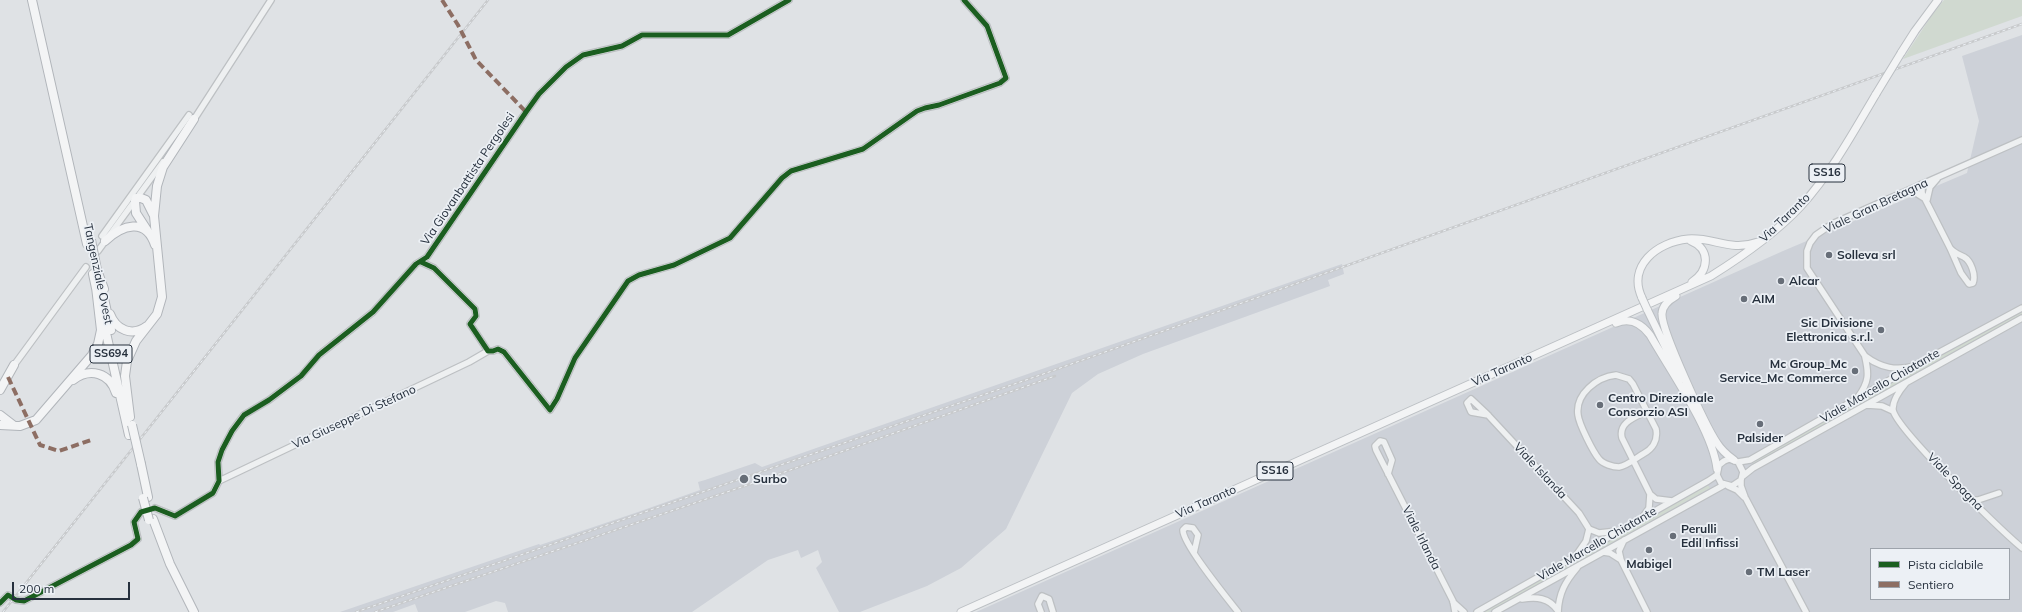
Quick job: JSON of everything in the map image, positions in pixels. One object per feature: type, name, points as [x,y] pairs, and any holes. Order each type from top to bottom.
[{"type":"highway","name":"Tangenziale Ovest","points":[[32,0],[130,417],[130,430]]},
{"type":"highway","name":"Tangenziale Ovest","points":[[37,0],[55,93]]},
{"type":"highway","points":[[130,417],[125,376],[127,361],[136,341],[154,320],[159,310],[162,297],[154,216],[155,196],[160,174],[192,117]]},
{"type":"highway","points":[[154,216],[146,200],[141,198],[136,199],[136,213],[153,238],[158,255]]},
{"type":"highway","points":[[104,238],[119,229],[130,226],[142,228],[150,234]]},
{"type":"highway","name":"Tangenziale Ovest","points":[[95,272],[96,288],[151,520],[164,564],[188,612]]},
{"type":"highway","points":[[95,272],[101,277],[110,315],[118,326],[129,331],[135,331],[145,328],[154,320]]},
{"type":"highway","points":[[1,419],[15,426],[27,424],[36,420],[92,355],[98,344],[101,330],[96,288]]},
{"type":"highway","points":[[0,390],[14,365]]},
{"type":"highway","points":[[68,384],[81,374],[94,372],[107,378],[115,388],[130,430]]},
{"type":"highway","name":"Tangenziale Ovest","points":[[151,520],[170,564],[194,612]]},
{"type":"main road","name":"Via Taranto","points":[[961,612],[1589,332],[1711,276],[1737,260],[1763,240],[1801,206],[1820,182],[1915,31],[1938,0]]},
{"type":"main road","points":[[1717,472],[1712,445],[1692,400],[1642,298],[1637,283],[1638,274],[1645,259],[1658,250],[1687,239],[1744,247],[1763,240]]},
{"type":"main road","points":[[1679,291],[1698,278],[1704,270],[1706,261],[1703,251],[1697,243],[1687,239]]},
{"type":"main road","points":[[1696,409],[1664,329],[1662,314],[1664,306],[1672,298],[1701,284],[1711,276]]},
{"type":"main road","points":[[1589,332],[1600,330],[1621,321],[1636,323],[1644,327],[1724,454],[1736,461]]},
{"type":"street","points":[[104,238],[136,199],[271,0]]},
{"type":"street","name":"Via Giovanbattista Pergolesi","points":[[219,481],[219,457],[232,431],[244,415],[269,400],[301,376],[319,355],[373,312],[416,264],[427,257],[539,94],[575,59],[592,52],[622,46],[642,35],[728,35],[789,0]]},
{"type":"street","points":[[421,262],[434,268],[475,309],[476,316],[470,324],[488,351],[498,349],[504,352],[550,410],[557,399],[574,358],[621,289],[633,277],[674,265],[730,238],[782,178],[791,171],[863,149],[917,111],[939,106],[1000,83],[1006,78],[987,26],[964,0]]},
{"type":"street","points":[[98,251],[104,238],[192,117]]},
{"type":"street","name":"Viale Gran Bretagna","points":[[1857,400],[1868,379],[1869,372],[1865,356],[1807,268],[1807,250],[1810,243],[1823,230],[2022,140]]},
{"type":"street","points":[[1927,200],[1930,188],[1939,177]]},
{"type":"street","points":[[1922,184],[1922,193],[1927,200],[1950,248],[1966,281],[1969,284],[1973,283],[1975,274],[1967,260],[1957,255],[1950,248]]},
{"type":"street","points":[[1906,192],[1916,193],[1927,200]]},
{"type":"street","points":[[0,385],[86,267]]},
{"type":"street","name":"Viale Marcello Chiatante","points":[[1478,612],[1675,500],[1717,472],[1724,461],[1750,460],[1765,450],[1857,400],[1914,366],[2022,308]]},
{"type":"street","name":"Viale Marcello Chiatante","points":[[1495,612],[1625,539],[1726,485],[1737,484],[1753,468],[2022,318]]},
{"type":"street","name":"Via Giuseppe Di Stefano","points":[[219,481],[470,362],[488,351]]},
{"type":"street","name":"Viale Gran Bretagna","points":[[1865,356],[1879,365],[1894,369],[1914,366]]},
{"type":"street","points":[[1616,375],[1629,379],[1647,411],[1656,429],[1657,436],[1650,450],[1618,467],[1609,465],[1599,460],[1580,421],[1578,410],[1579,404],[1588,388],[1601,379],[1616,375]]},
{"type":"street","points":[[1863,406],[1872,404],[1894,411],[1893,406],[1896,398],[1901,389],[1911,379]]},
{"type":"street","points":[[1639,520],[1649,508],[1650,494],[1621,436],[1621,430],[1626,422],[1647,411]]},
{"type":"street","name":"Viale Spagna","points":[[1894,411],[1912,438],[1972,500],[2022,548]]},
{"type":"street","name":"Viale Islanda","points":[[1488,415],[1579,513],[1589,529]]},
{"type":"street","name":"Viale Irlanda","points":[[1388,474],[1392,460],[1384,442],[1380,441],[1375,446],[1376,450],[1388,474],[1453,601],[1455,612]]},
{"type":"street","points":[[1736,461],[1743,468],[1741,486],[1745,498],[1806,612]]},
{"type":"street","points":[[1717,472],[1719,480],[1737,490],[1745,498]]},
{"type":"street","points":[[155,508],[171,515],[180,515],[213,494],[219,481]]},
{"type":"street","points":[[1972,500],[1978,500],[1999,493]]},
{"type":"street","points":[[1650,494],[1661,501],[1675,500]]},
{"type":"street","points":[[0,603],[8,595],[20,602],[24,601],[131,545],[138,539],[134,522],[141,512]]},
{"type":"street","points":[[1576,556],[1586,541],[1589,529],[1604,533],[1621,530]]},
{"type":"street","points":[[1625,539],[1619,551],[1621,560],[1647,612]]},
{"type":"street","points":[[1602,552],[1610,553],[1621,560]]},
{"type":"street","points":[[1194,553],[1238,612]]},
{"type":"street","points":[[1558,612],[1559,598],[1564,585],[1582,564]]},
{"type":"street","points":[[1041,612],[1038,604],[1042,596],[1049,599],[1053,612]]},
{"type":"street","points":[[1517,600],[1535,597],[1543,598],[1554,605],[1558,612]]},
{"type":"street","name":"Viale Irlanda","points":[[1453,601],[1464,612]]},
{"type":"shaded area","points":[[1944,0],[2022,0],[2022,16],[1903,59],[1932,15]]},
{"type":"shaded area","points":[[2022,35],[2022,612],[976,612],[1783,251],[1967,173],[1979,121],[1962,56]]},
{"type":"shaded area","points":[[1342,264],[1344,274],[1328,280],[1330,286],[1143,354],[1098,374],[1072,393],[1006,529],[961,568],[927,586],[860,612],[839,612],[816,568],[822,562],[818,550],[801,558],[798,550],[768,560],[692,612],[508,612],[505,603],[496,601],[465,612],[418,612],[415,604],[393,612],[340,612],[700,490],[698,482],[755,463],[762,467]]},
{"type":"shaded area","points":[[2022,311],[2022,314],[1753,464],[1752,462],[1763,454]]},
{"type":"shaded area","points":[[1708,485],[1710,488],[1488,612],[1482,612]]},
{"type":"railway","points":[[3,612],[488,0]]},
{"type":"railway","points":[[356,612],[1049,372],[2022,24]]},
{"type":"railway","points":[[375,612],[762,480],[1055,376]]},
{"type":"marked path","points":[[442,0],[458,25],[476,60],[526,112]]},
{"type":"marked path","points":[[8,377],[40,445],[59,451],[91,440]]},
{"type":"cycle path","points":[[0,603],[8,595],[16,600],[24,601],[131,545],[138,539],[134,522],[141,512],[155,508],[175,516],[213,493],[219,481],[218,462],[222,450],[232,431],[244,415],[269,400],[301,376],[319,355],[373,312],[416,264],[427,257],[539,94],[566,67],[583,55],[622,46],[642,35],[728,35],[789,0]]},
{"type":"cycle path","points":[[421,262],[434,268],[475,309],[476,316],[470,324],[488,351],[498,349],[504,352],[550,410],[557,399],[575,358],[628,281],[639,275],[674,265],[730,238],[782,178],[791,171],[863,149],[917,111],[939,105],[1000,83],[1006,78],[987,26],[964,0]]},
{"type":"place","name":"Solleva srl","points":[[1829,255]]},
{"type":"place","name":"Alcar","points":[[1781,281]]},
{"type":"place","name":"AIM","points":[[1744,299]]},
{"type":"place","name":"Sic Divisione Elettronica s.r.l.","points":[[1881,330]]},
{"type":"place","name":"Mc Group_Mc Service_Mc Commerce","points":[[1855,371]]},
{"type":"place","name":"Centro Direzionale Consorzio ASI","points":[[1600,405]]},
{"type":"place","name":"Palsider","points":[[1760,424]]},
{"type":"place","name":"Surbo","points":[[744,479]]},
{"type":"place","name":"Perulli Edil Infissi","points":[[1673,536]]},
{"type":"place","name":"Mabigel","points":[[1649,550]]},
{"type":"place","name":"TM Laser","points":[[1749,572]]}]
